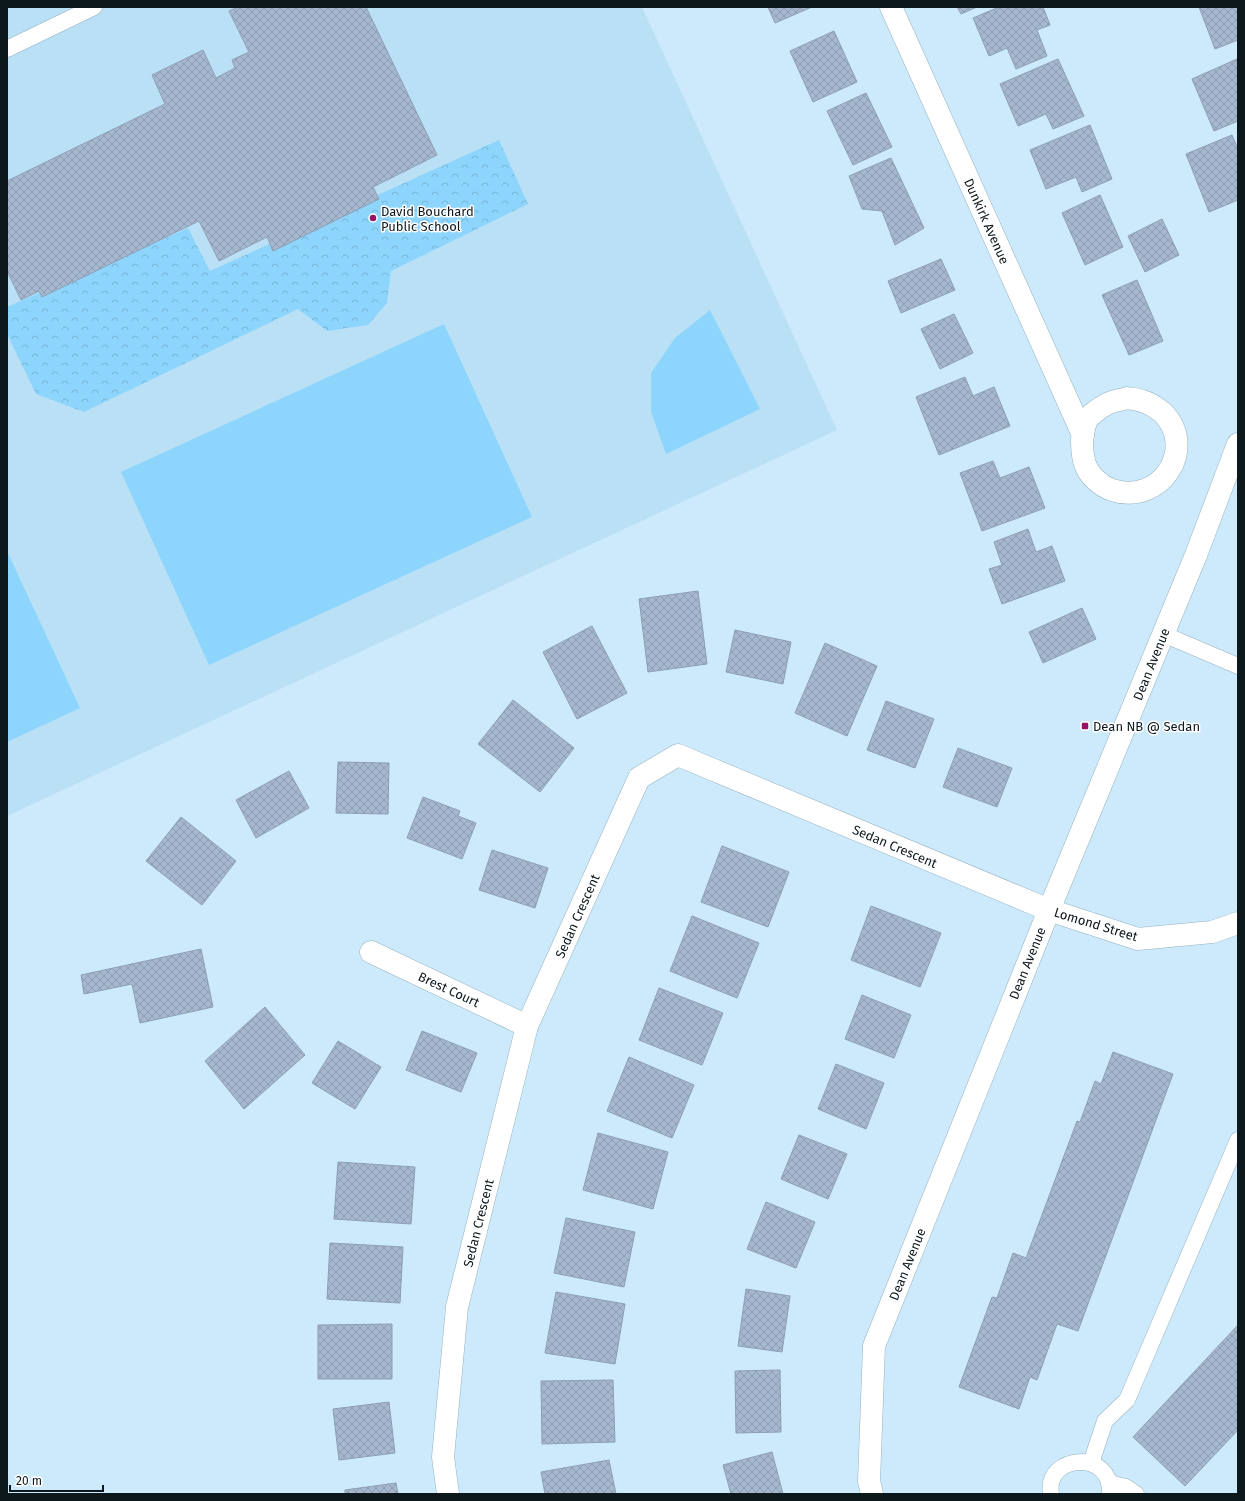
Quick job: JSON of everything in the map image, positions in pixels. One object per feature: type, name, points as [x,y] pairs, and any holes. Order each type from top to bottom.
[{"type":"street","name":"Dunkirk Avenue","points":[[891,7],[1083,435],[1082,450],[1085,465],[1094,478],[1106,488],[1120,493],[1136,493],[1151,488],[1164,479],[1172,465],[1176,450],[1175,434],[1168,419],[1157,408],[1143,401],[1127,398],[1111,402],[1086,420],[1083,435]]},
{"type":"street","name":"Dean Avenue","points":[[872,1494],[869,1482],[874,1346],[1049,910],[1196,555],[1238,444]]},
{"type":"street","name":"Sedan Crescent","points":[[448,1494],[443,1457],[457,1307],[527,1026],[638,778],[678,755],[1049,910]]},
{"type":"street","name":"Lomond Street","points":[[1049,910],[1138,939],[1212,932],[1238,923]]},
{"type":"street","name":"Brest Court","points":[[371,952],[527,1026]]},
{"type":"lane","points":[[7,49],[94,7]]},
{"type":"lane","points":[[1163,634],[1238,666]]},
{"type":"lane","points":[[1091,1463],[1105,1421],[1127,1400],[1238,1140]]},
{"type":"lane","points":[[1051,1494],[1052,1480],[1057,1472],[1072,1462],[1082,1461],[1091,1463],[1099,1468],[1105,1475],[1109,1489],[1126,1487],[1136,1494]]},
{"type":"shaded area","name":"David Bouchard Public School","points":[[7,7],[642,7],[837,430],[7,816]]},
{"type":"green space","points":[[499,140],[528,204],[391,271],[387,303],[368,325],[327,331],[298,309],[84,412],[36,394],[7,334],[7,307],[188,228],[210,271]]},
{"type":"green space","points":[[710,310],[760,409],[666,454],[651,412],[651,373],[675,338]]},
{"type":"green space","points":[[444,324],[532,517],[209,665],[121,472]]},
{"type":"green space","points":[[7,551],[80,708],[7,742]]},
{"type":"building","points":[[238,7],[366,7],[437,155],[373,187],[379,199],[273,251],[267,237],[219,261],[199,221],[42,297],[39,291],[21,300],[7,271],[7,181],[165,104],[152,75],[203,50],[216,78],[235,68],[232,60],[249,52],[229,11]]},
{"type":"building","points":[[768,7],[812,7],[775,23]]},
{"type":"building","points":[[957,7],[977,7],[961,14]]},
{"type":"building","points":[[999,7],[1043,7],[1050,25],[1037,30],[1047,56],[1016,69],[1007,48],[989,56],[973,18]]},
{"type":"building","points":[[1199,7],[1238,7],[1238,40],[1215,49]]},
{"type":"building","points":[[834,31],[857,82],[813,102],[790,51]]},
{"type":"building","points":[[1058,59],[1084,116],[1053,129],[1046,114],[1018,126],[1000,84]]},
{"type":"building","points":[[1237,59],[1238,121],[1214,131],[1192,79]]},
{"type":"building","points":[[866,93],[892,147],[853,165],[827,111]]},
{"type":"building","points":[[1090,125],[1112,179],[1082,192],[1076,177],[1046,189],[1030,150]]},
{"type":"building","points":[[1232,135],[1238,149],[1238,200],[1209,212],[1186,154]]},
{"type":"building","points":[[891,158],[924,228],[895,245],[882,211],[862,209],[849,176]]},
{"type":"building","points":[[1100,195],[1123,247],[1085,265],[1062,213]]},
{"type":"building","points":[[1162,219],[1179,255],[1145,272],[1128,236]]},
{"type":"building","points":[[941,259],[955,290],[901,313],[888,281]]},
{"type":"building","points":[[1137,280],[1163,341],[1129,355],[1102,295]]},
{"type":"building","points":[[954,314],[973,353],[940,369],[921,329]]},
{"type":"building","points":[[965,377],[973,396],[994,387],[1010,426],[939,455],[916,397]]},
{"type":"building","points":[[993,461],[1000,478],[1029,467],[1045,508],[982,531],[960,473]]},
{"type":"building","points":[[1028,529],[1036,552],[1052,546],[1065,581],[1002,604],[989,569],[1002,565],[994,542]]},
{"type":"building","points":[[698,591],[707,664],[648,672],[639,599]]},
{"type":"building","points":[[1082,608],[1096,639],[1043,663],[1029,632]]},
{"type":"building","points":[[592,626],[627,693],[577,719],[543,652]]},
{"type":"building","points":[[735,630],[791,642],[783,684],[726,672]]},
{"type":"building","points":[[825,643],[877,666],[847,736],[795,713]]},
{"type":"building","points":[[513,700],[574,748],[540,792],[478,744]]},
{"type":"building","points":[[886,701],[934,719],[915,768],[867,750]]},
{"type":"building","points":[[958,748],[1012,768],[997,807],[943,787]]},
{"type":"building","points":[[338,762],[389,763],[388,814],[336,813]]},
{"type":"building","points":[[289,771],[309,808],[256,838],[236,800]]},
{"type":"building","points":[[423,797],[460,811],[458,816],[476,823],[462,859],[407,838]]},
{"type":"building","points":[[181,817],[236,861],[202,905],[146,861]]},
{"type":"building","points":[[722,846],[789,872],[768,927],[701,902]]},
{"type":"building","points":[[492,850],[548,868],[535,908],[479,890]]},
{"type":"building","points":[[871,906],[941,933],[920,987],[851,960]]},
{"type":"building","points":[[692,916],[759,943],[737,998],[670,971]]},
{"type":"building","points":[[201,949],[213,1007],[140,1023],[132,984],[84,994],[81,975]]},
{"type":"building","points":[[659,988],[723,1013],[702,1065],[639,1040]]},
{"type":"building","points":[[862,995],[911,1015],[894,1058],[845,1039]]},
{"type":"building","points":[[265,1007],[305,1055],[244,1109],[205,1061]]},
{"type":"building","points":[[422,1031],[477,1053],[461,1092],[406,1070]]},
{"type":"building","points":[[338,1041],[381,1067],[355,1109],[312,1083]]},
{"type":"building","points":[[1113,1052],[1173,1074],[1078,1331],[1057,1324],[1037,1380],[1030,1377],[1019,1409],[959,1387],[992,1297],[997,1298],[1013,1253],[1026,1258],[1077,1121],[1080,1122],[1095,1081],[1101,1084]]},
{"type":"building","points":[[629,1057],[694,1085],[672,1138],[607,1111]]},
{"type":"building","points":[[836,1064],[884,1083],[866,1129],[818,1109]]},
{"type":"building","points":[[598,1133],[668,1152],[653,1209],[583,1190]]},
{"type":"building","points":[[799,1135],[847,1154],[828,1199],[781,1179]]},
{"type":"building","points":[[338,1162],[415,1167],[411,1224],[334,1219]]},
{"type":"building","points":[[766,1202],[815,1222],[796,1268],[747,1249]]},
{"type":"building","points":[[566,1218],[635,1232],[624,1287],[554,1273]]},
{"type":"building","points":[[330,1243],[403,1247],[400,1303],[327,1299]]},
{"type":"building","points":[[746,1289],[790,1296],[782,1352],[738,1346]]},
{"type":"building","points":[[556,1292],[625,1304],[615,1364],[545,1353]]},
{"type":"building","points":[[392,1324],[392,1379],[318,1379],[318,1325]]},
{"type":"building","points":[[1238,1325],[1238,1430],[1185,1486],[1133,1437]]},
{"type":"building","points":[[780,1370],[781,1432],[736,1433],[735,1371]]},
{"type":"building","points":[[613,1380],[615,1442],[542,1444],[541,1381]]},
{"type":"building","points":[[389,1402],[395,1453],[339,1460],[333,1409]]},
{"type":"building","points":[[772,1452],[783,1494],[731,1494],[723,1465]]},
{"type":"building","points":[[609,1460],[616,1494],[545,1494],[541,1472]]},
{"type":"building","points":[[396,1483],[398,1494],[345,1494],[345,1490]]},
{"type":"place","name":"David Bouchard Public School","points":[[373,218]]},
{"type":"place","name":"Dean NB @ Sedan","points":[[1085,726]]}]
